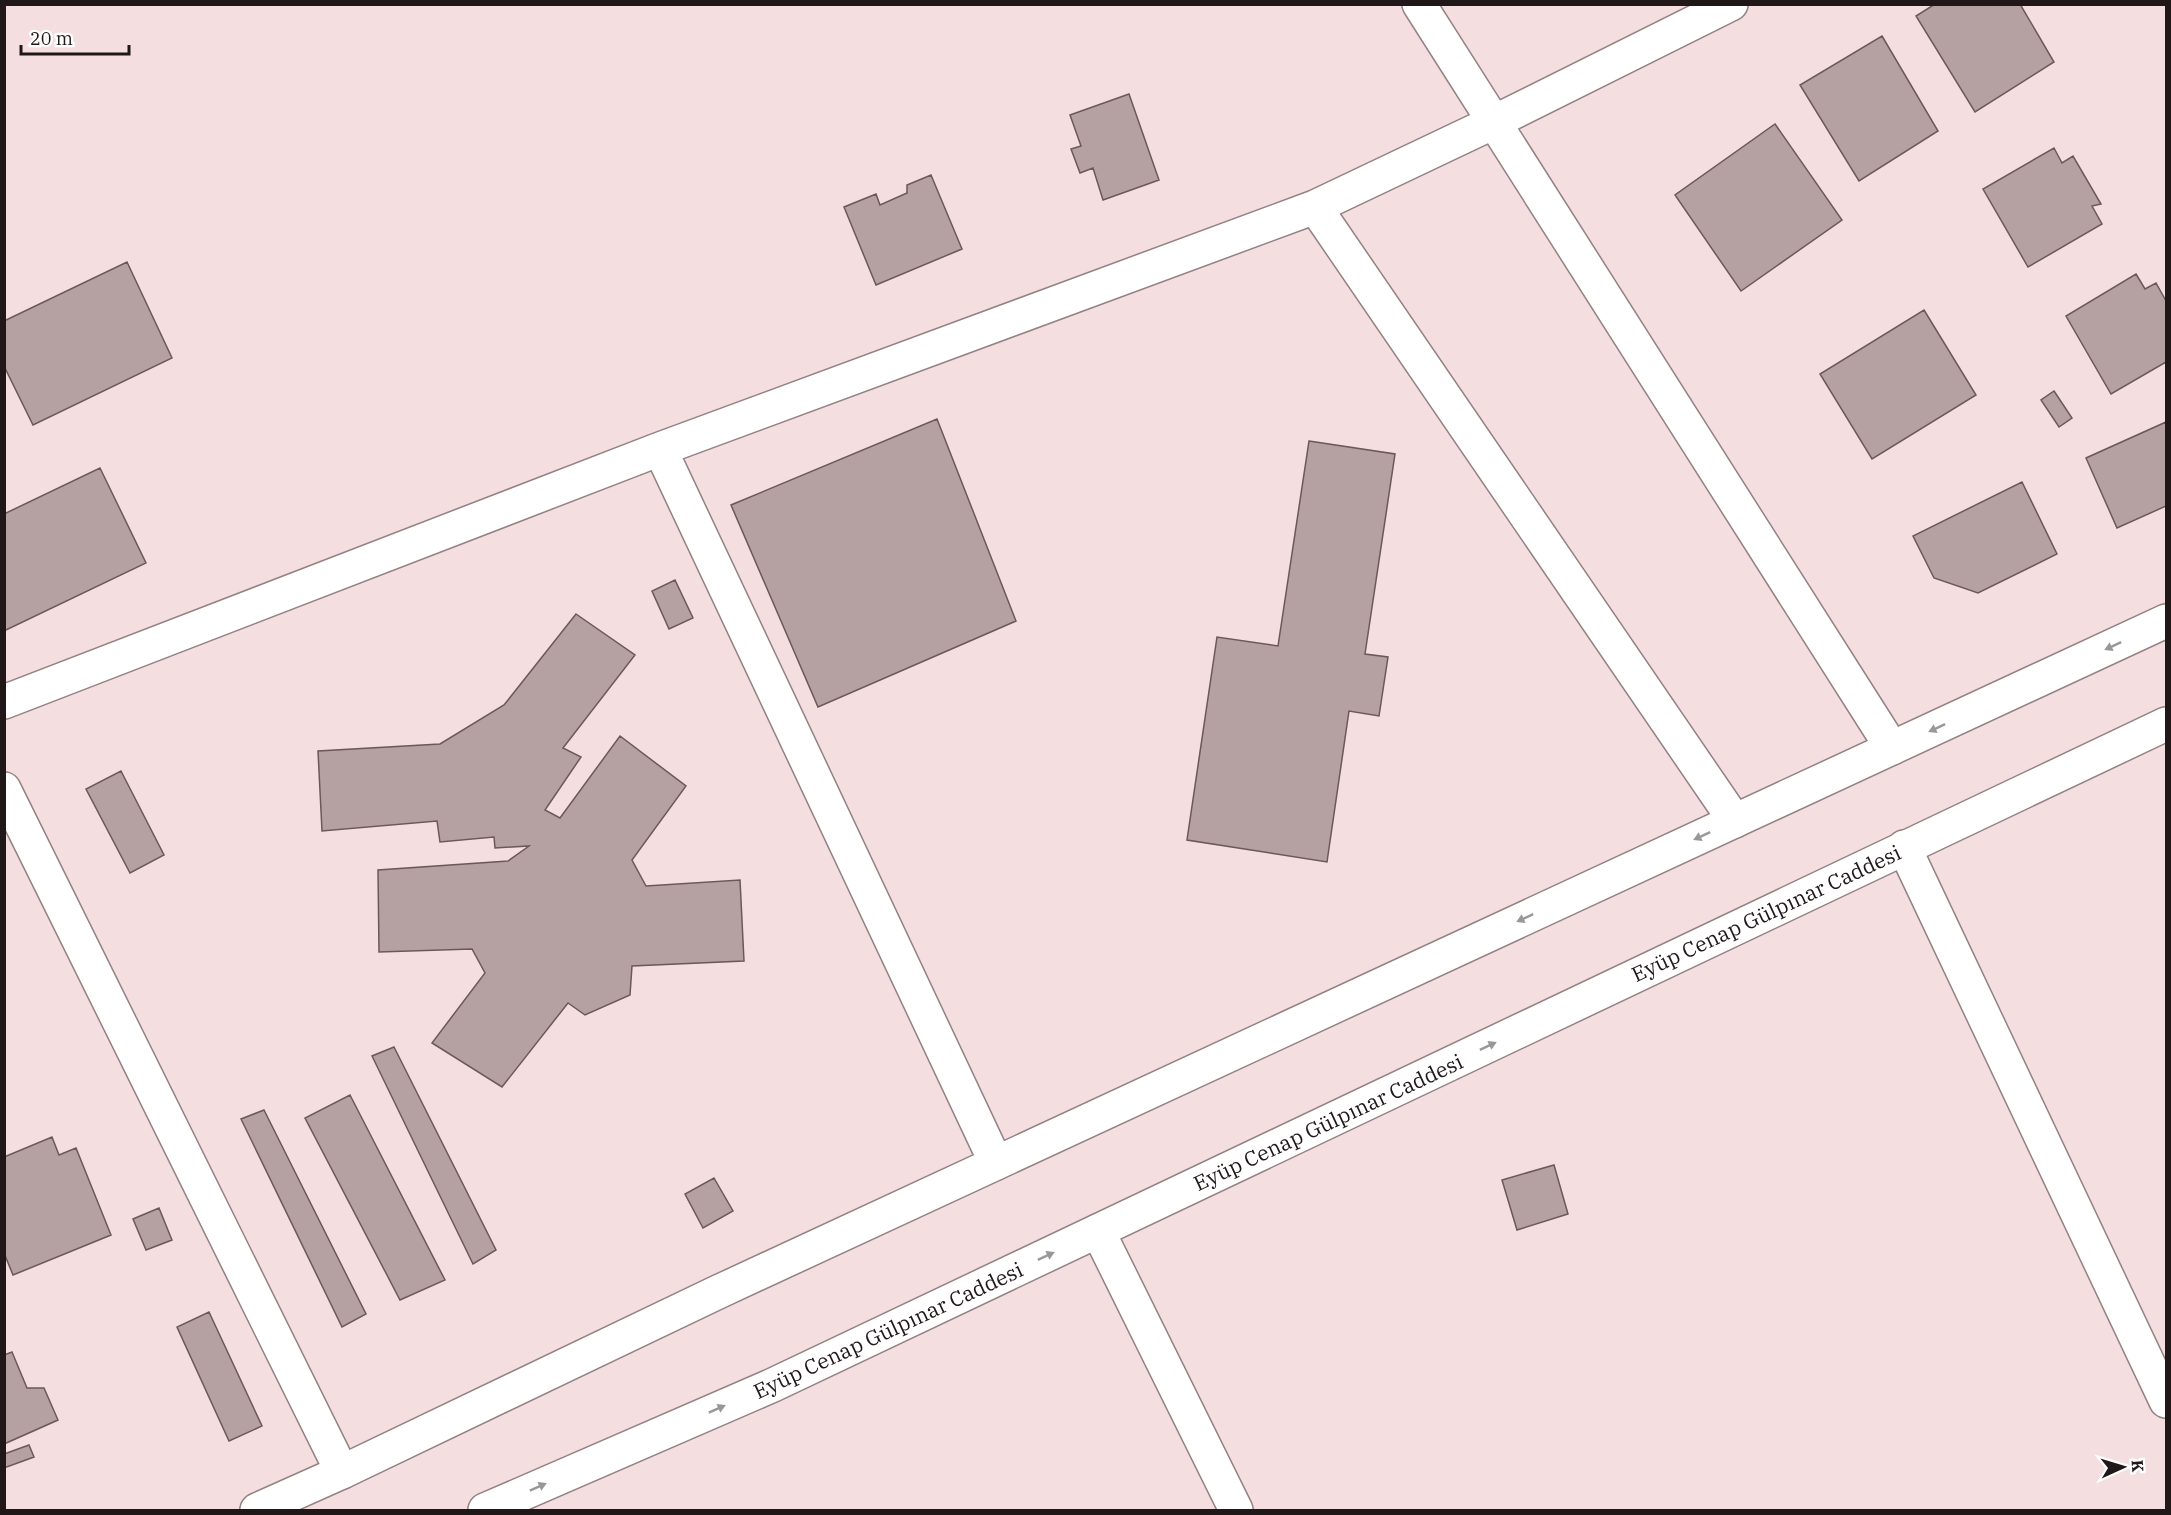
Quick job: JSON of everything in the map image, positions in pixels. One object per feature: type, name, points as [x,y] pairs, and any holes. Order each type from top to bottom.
[{"type":"street","points":[[1419,4],[1892,748]]},
{"type":"street","points":[[4,702],[660,449],[1315,207],[1494,122],[1731,4]]},
{"type":"street","points":[[1315,207],[1735,821]]},
{"type":"street","points":[[660,449],[996,1163]]},
{"type":"street","points":[[257,1510],[342,1472],[718,1292],[2166,621]]},
{"type":"street","name":"Eyüp Cenap Gülpınar Caddesi","points":[[485,1510],[773,1385],[2166,724]]},
{"type":"street","points":[[4,789],[342,1472]]},
{"type":"street","points":[[1904,847],[2166,1401]]},
{"type":"street","points":[[1098,1231],[1236,1510]]},
{"type":"building","points":[[1935,4],[2020,4],[2054,62],[1975,112],[1916,16]]},
{"type":"building","points":[[1882,36],[1938,131],[1859,181],[1800,85]]},
{"type":"building","points":[[1129,94],[1159,180],[1103,200],[1093,168],[1080,173],[1071,149],[1081,146],[1070,115]]},
{"type":"building","points":[[1775,124],[1842,220],[1741,291],[1675,195]]},
{"type":"building","points":[[2054,148],[2062,163],[2073,156],[2101,204],[2092,206],[2102,224],[2028,267],[1983,189]]},
{"type":"building","points":[[931,175],[962,249],[876,285],[844,207],[876,194],[880,205],[907,193],[907,185]]},
{"type":"building","points":[[127,262],[172,358],[33,425],[4,366],[4,321]]},
{"type":"building","points":[[2136,274],[2145,289],[2156,283],[2166,301],[2166,362],[2111,394],[2066,316]]},
{"type":"building","points":[[1924,310],[1976,395],[1872,459],[1820,374]]},
{"type":"building","points":[[2054,391],[2072,418],[2059,427],[2041,400]]},
{"type":"building","points":[[937,419],[1016,621],[818,707],[731,505]]},
{"type":"building","points":[[2166,422],[2166,506],[2117,528],[2086,458]]},
{"type":"building","points":[[1309,441],[1395,454],[1365,654],[1388,657],[1379,716],[1349,711],[1327,862],[1187,840],[1217,637],[1278,646]]},
{"type":"building","points":[[100,468],[146,563],[6,630],[4,626],[4,514]]},
{"type":"building","points":[[2022,482],[2057,554],[1978,593],[1934,578],[1913,536]]},
{"type":"building","points":[[675,580],[693,618],[669,629],[652,591]]},
{"type":"building","points":[[576,614],[635,655],[563,748],[581,757],[545,810],[560,818],[620,736],[686,786],[632,860],[646,886],[740,880],[744,961],[632,966],[630,995],[585,1015],[568,1003],[502,1087],[432,1043],[485,973],[472,949],[379,952],[378,870],[508,861],[529,846],[495,848],[494,837],[440,842],[437,821],[322,831],[318,751],[440,744],[504,705]]},
{"type":"building","points":[[121,771],[164,855],[130,873],[86,789]]},
{"type":"building","points":[[394,1047],[496,1250],[473,1264],[372,1056]]},
{"type":"building","points":[[350,1095],[445,1280],[400,1300],[305,1118]]},
{"type":"building","points":[[264,1110],[366,1314],[342,1327],[241,1119]]},
{"type":"building","points":[[52,1137],[59,1155],[76,1148],[111,1235],[13,1275],[4,1253],[4,1157]]},
{"type":"building","points":[[1554,1165],[1568,1214],[1517,1230],[1502,1180]]},
{"type":"building","points":[[714,1178],[733,1211],[703,1228],[685,1194]]},
{"type":"building","points":[[159,1208],[172,1240],[146,1250],[133,1219]]},
{"type":"building","points":[[209,1312],[262,1426],[229,1441],[177,1327]]},
{"type":"building","points":[[12,1352],[27,1388],[44,1388],[58,1420],[4,1444],[4,1355]]},
{"type":"building","points":[[29,1445],[34,1457],[4,1468],[4,1454]]}]
